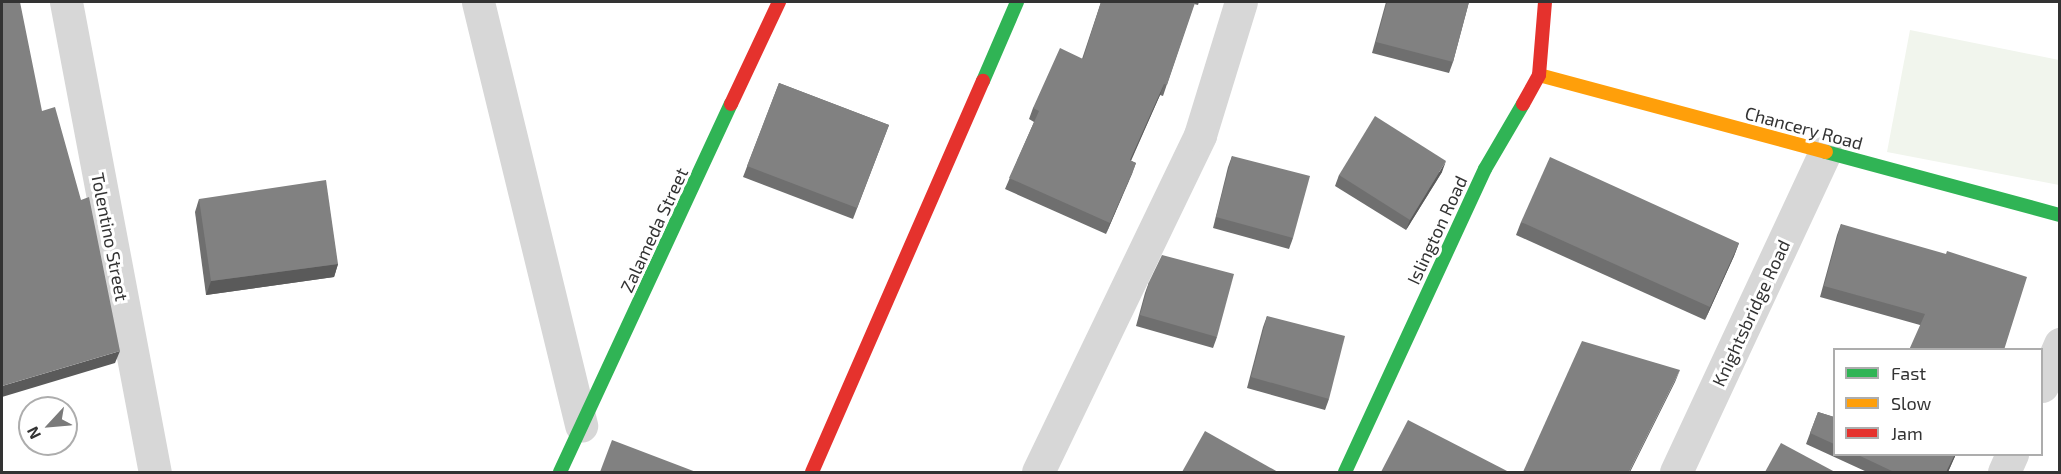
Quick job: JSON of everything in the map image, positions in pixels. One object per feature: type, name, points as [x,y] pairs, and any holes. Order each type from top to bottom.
[{"type":"street","name":"Tolentino Street","points":[[66,2],[155,472]]},
{"type":"street","points":[[478,2],[581,426]]},
{"type":"street","name":"Zalameda Street","points":[[560,472],[779,2]]},
{"type":"street","points":[[812,472],[1017,2]]},
{"type":"street","points":[[1038,472],[1200,135],[1241,2]]},
{"type":"street","name":"Islington Road","points":[[1345,472],[1485,169],[1539,75],[1545,2]]},
{"type":"street","name":"Chancery Road","points":[[1539,75],[2060,215]]},
{"type":"street","name":"Knightsbridge Road","points":[[1677,472],[1825,152]]},
{"type":"street","points":[[2043,384],[2060,344]]},
{"type":"street","points":[[2004,472],[2011,456]]},
{"type":"shaded area","points":[[1910,30],[2059,60],[2059,185],[1887,152]]},
{"type":"building","points":[[2,2],[20,2],[42,111],[55,107],[81,200],[89,197],[120,351],[2,386]]},
{"type":"building","points":[[1101,2],[1195,3],[1167,85],[1164,84],[1130,160],[1136,163],[1110,223],[1009,178],[1039,111],[1033,108],[1060,48],[1083,59]]},
{"type":"building","points":[[1387,2],[1469,2],[1453,62],[1376,42]]},
{"type":"building","points":[[779,83],[889,125],[857,208],[747,166]]},
{"type":"building","points":[[1375,116],[1446,161],[1410,220],[1339,175]]},
{"type":"building","points":[[1232,156],[1310,176],[1293,238],[1216,217]]},
{"type":"building","points":[[1550,157],[1739,243],[1710,307],[1521,222]]},
{"type":"building","points":[[326,180],[338,264],[211,281],[199,199]]},
{"type":"building","points":[[1841,224],[1946,254],[1947,251],[2027,277],[2005,348],[1910,348],[1925,314],[1824,286]]},
{"type":"building","points":[[1162,255],[1234,274],[1217,337],[1140,315],[1149,282]]},
{"type":"building","points":[[1267,316],[1345,336],[1329,399],[1251,377]]},
{"type":"building","points":[[1582,341],[1680,370],[1629,472],[1523,472]]},
{"type":"building","points":[[1818,412],[1833,417],[1833,444],[1810,433]]},
{"type":"building","points":[[1408,420],[1509,472],[1381,472]]},
{"type":"building","points":[[1205,431],[1278,472],[1182,472]]},
{"type":"building","points":[[612,440],[696,472],[600,472]]},
{"type":"building","points":[[1781,443],[1835,472],[1765,472]]},
{"type":"building","points":[[1860,456],[1954,456],[1946,472],[1894,472]]},
{"type":"traffic: fast","points":[[983,81],[1017,2]]},
{"type":"traffic: fast","points":[[560,472],[731,104]]},
{"type":"traffic: fast","points":[[1345,472],[1485,169],[1523,104]]},
{"type":"traffic: fast","points":[[1826,152],[2060,215]]},
{"type":"traffic: slow","points":[[1539,75],[1826,152]]},
{"type":"traffic: jam","points":[[731,104],[779,2]]},
{"type":"traffic: jam","points":[[1523,104],[1539,75],[1545,2]]},
{"type":"traffic: jam","points":[[812,472],[983,81]]}]
